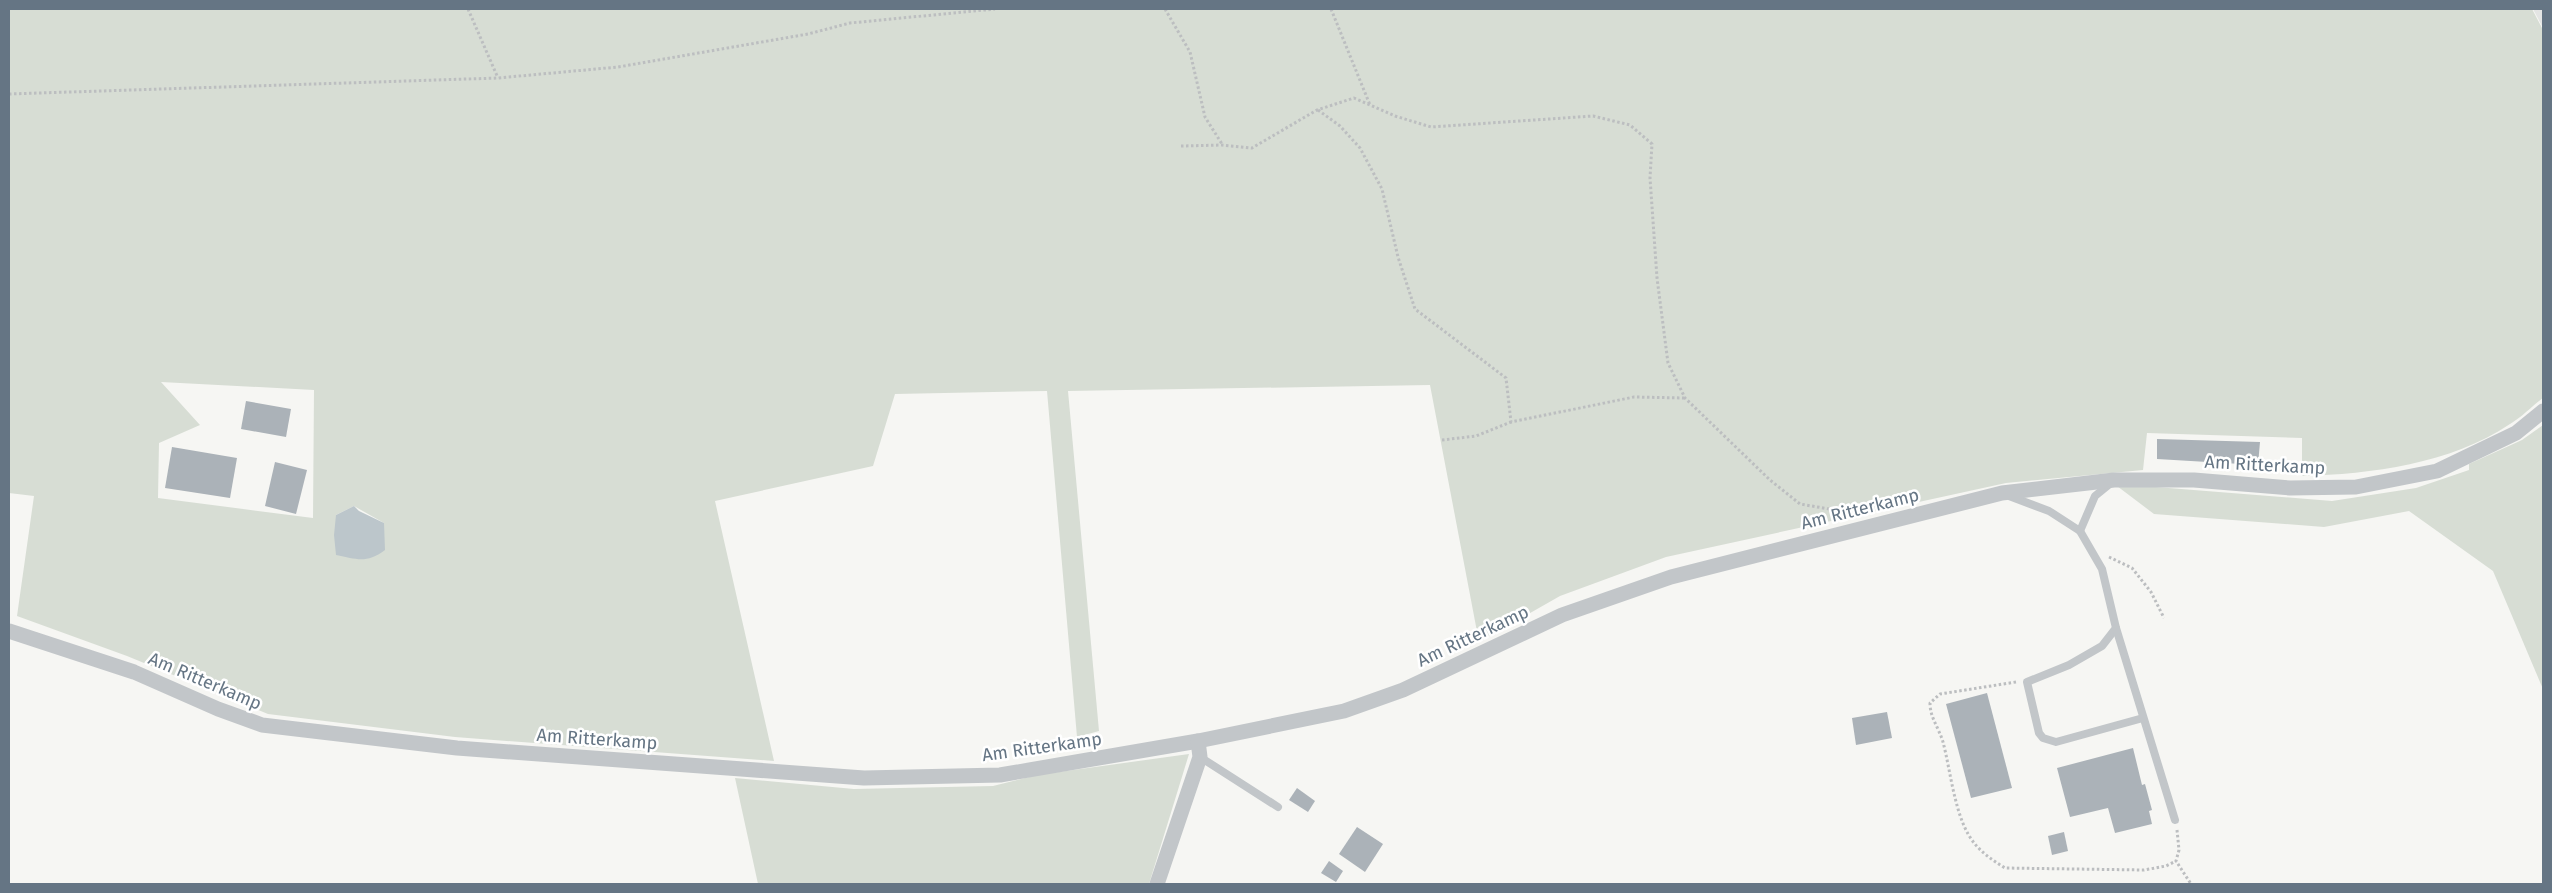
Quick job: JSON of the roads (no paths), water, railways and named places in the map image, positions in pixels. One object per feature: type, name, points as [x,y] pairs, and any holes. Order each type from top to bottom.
[{"type":"street","name":"Am Ritterkamp","points":[[9,631],[134,672],[218,709],[262,725],[457,748],[864,778],[1000,775],[1198,741],[1344,711],[1403,690],[1562,615],[1671,577],[2002,493],[2114,480],[2194,480],[2290,488],[2356,487],[2437,471],[2516,433],[2543,411]]},
{"type":"street","points":[[1157,884],[1200,757],[1198,741]]},
{"type":"lane","points":[[2080,531],[2095,496],[2114,480]]},
{"type":"lane","points":[[2002,493],[2049,512],[2080,531],[2091,547],[2102,569],[2116,628],[2175,820]]},
{"type":"lane","points":[[2116,628],[2102,646],[2068,665],[2027,682],[2039,733],[2042,738],[2049,741],[2068,740],[2143,718]]},
{"type":"lane","points":[[1200,757],[1278,807]]}]
